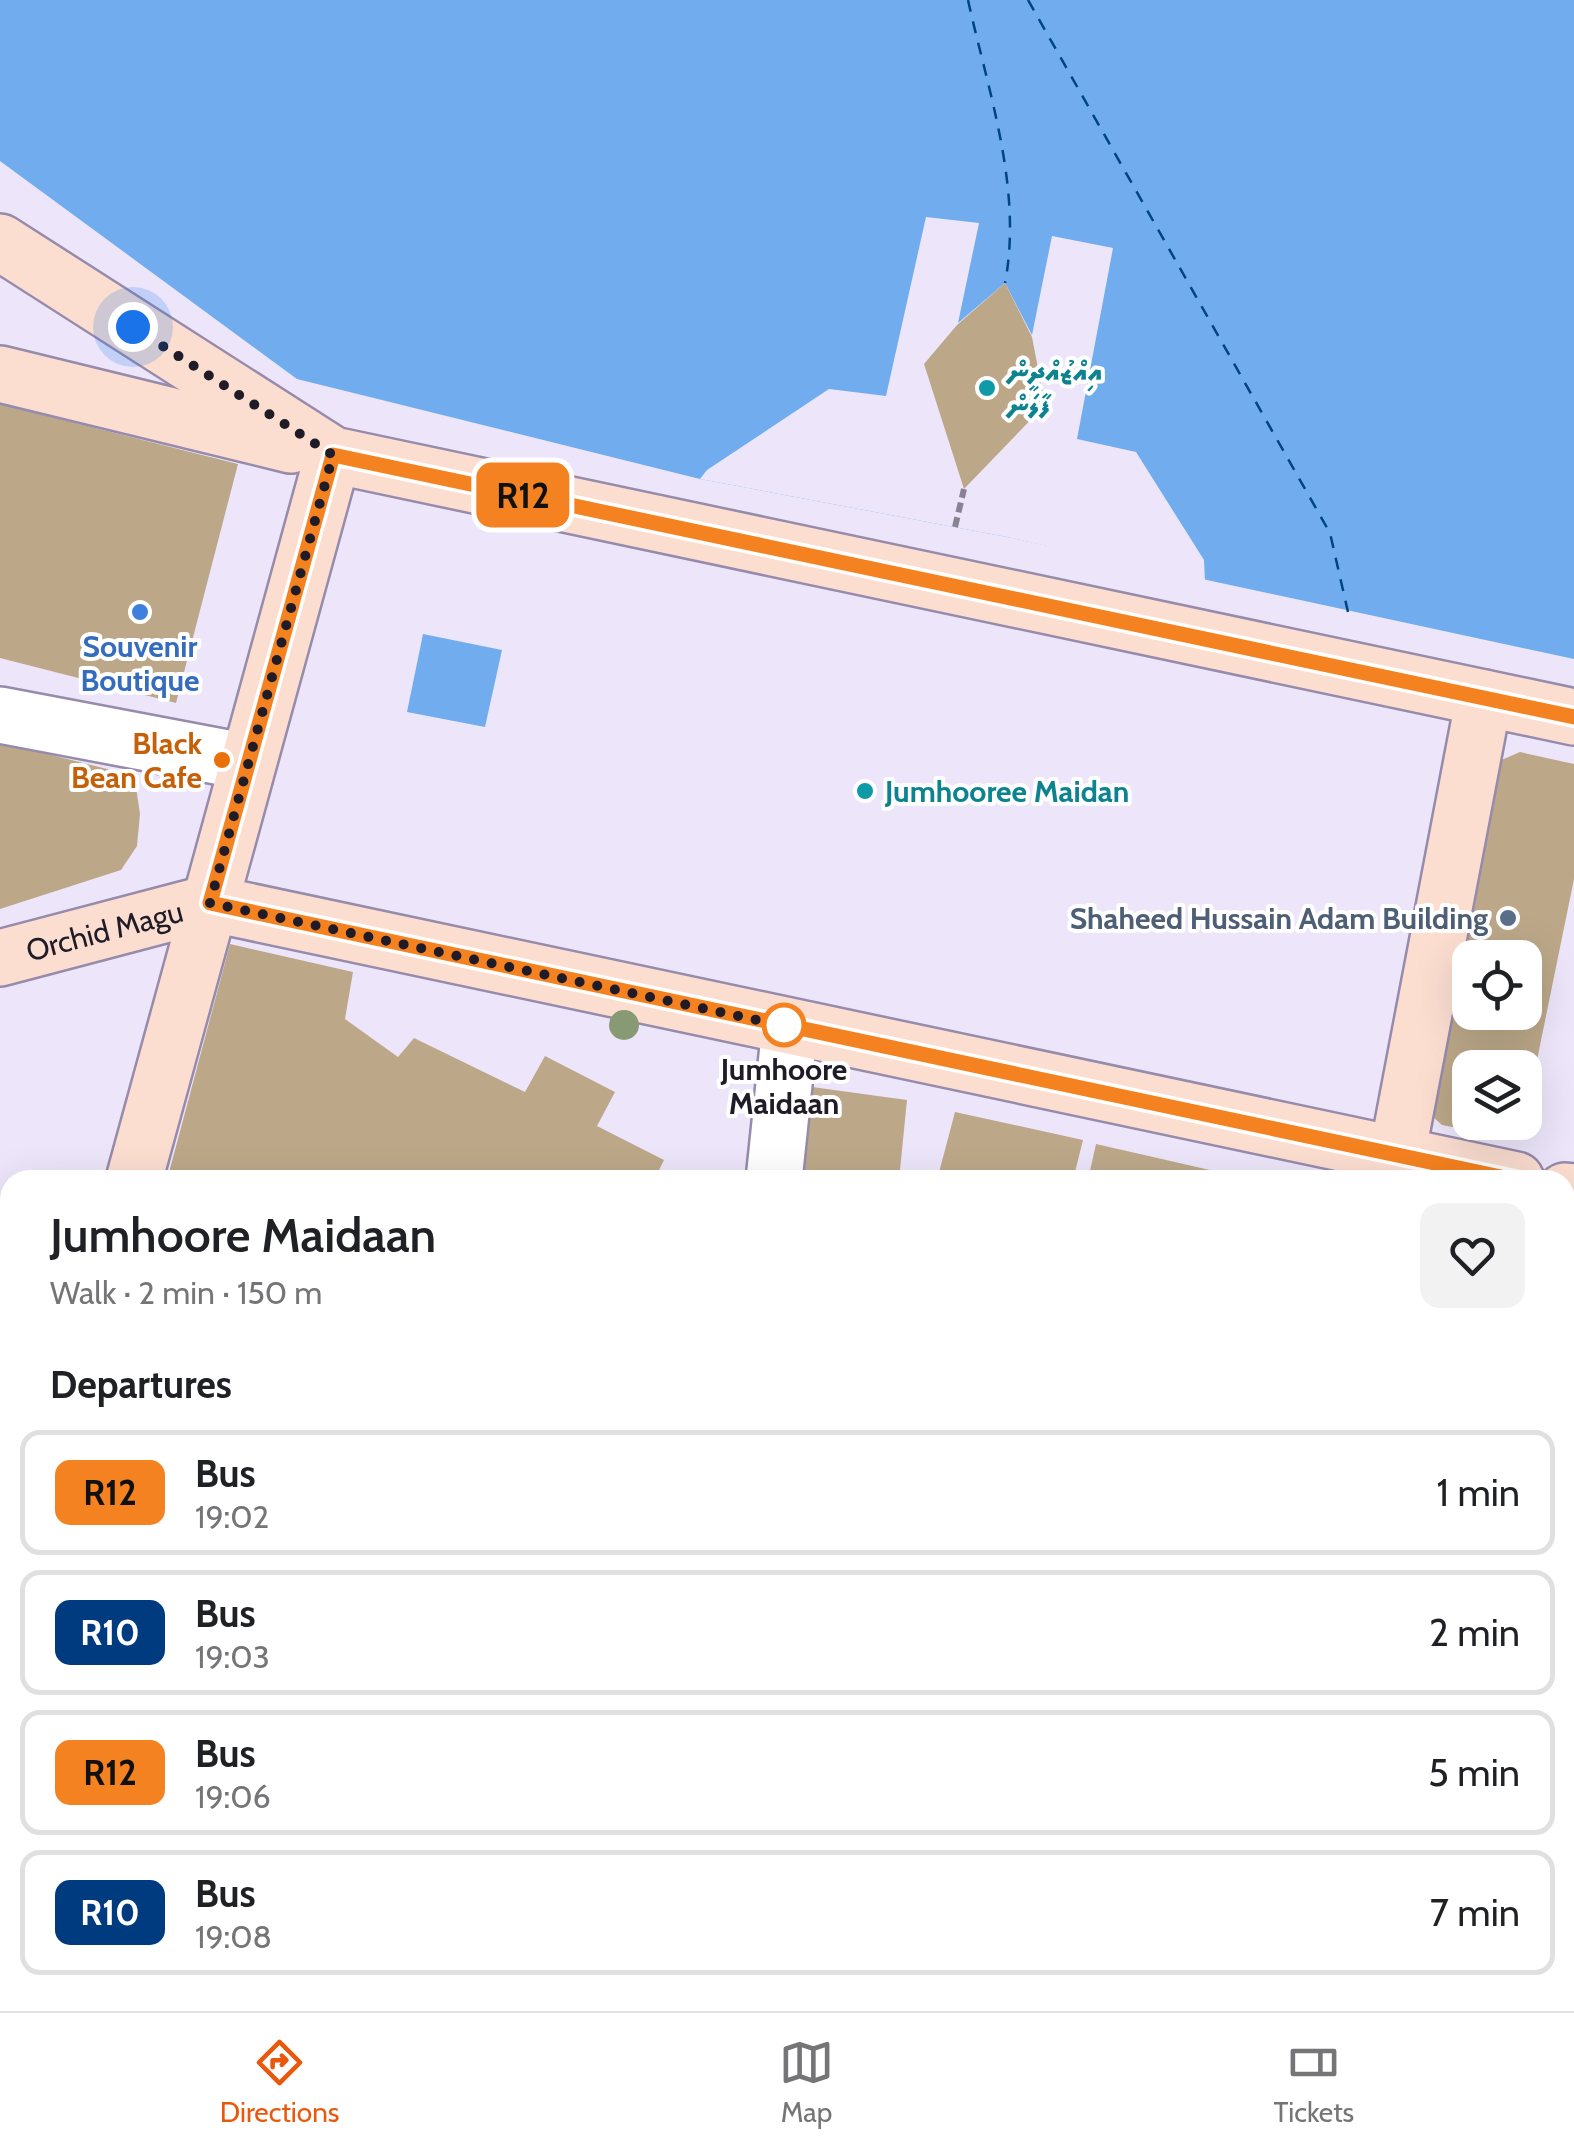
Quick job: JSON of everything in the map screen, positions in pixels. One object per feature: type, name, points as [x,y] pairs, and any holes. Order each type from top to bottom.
[{"type":"street","points":[[0,242],[333,455]]},
{"type":"street","points":[[0,374],[333,455],[1574,717]]},
{"type":"street","points":[[137,1170],[333,455]]},
{"type":"street","points":[[1397,1155],[1484,698]]},
{"type":"street","points":[[0,715],[248,762]]},
{"type":"street","points":[[210,903],[1468,1170]]},
{"type":"street","name":"Orchid Magu","points":[[0,958],[210,903]]},
{"type":"street","points":[[775,1170],[790,1027]]},
{"type":"path","points":[[955,527],[964,489]]},
{"type":"water","points":[[0,0],[1574,0],[1574,659],[1007,537],[700,479],[297,379],[0,161]]},
{"type":"water","points":[[423,634],[502,650],[485,727],[407,712]]},
{"type":"pier","points":[[926,217],[979,223],[958,323],[1005,283],[1032,335],[1052,236],[1113,248],[1077,439],[1136,452],[1204,560],[1205,582],[1007,537],[700,479],[707,470],[829,389],[886,396]]},
{"type":"building","name":"އިއްޒުއްދީން ފާލަން","points":[[1005,283],[1032,337],[1045,405],[964,489],[924,364],[957,325]]},
{"type":"building","points":[[0,404],[238,464],[176,703],[0,658]]},
{"type":"building","points":[[0,742],[111,770],[136,787],[140,814],[137,846],[121,870],[0,909]]},
{"type":"building","name":"Shaheed Hussain Adam Building","points":[[1520,752],[1574,764],[1574,879],[1539,1050],[1452,1050],[1452,1127],[1442,1125],[1422,1107],[1452,960],[1452,1030],[1542,1030],[1542,940],[1456,940],[1492,764]]},
{"type":"building","points":[[230,944],[353,972],[345,1019],[398,1057],[414,1038],[525,1092],[545,1056],[615,1092],[597,1126],[664,1160],[659,1170],[170,1170]]},
{"type":"building","points":[[805,1086],[907,1100],[900,1170],[797,1170]]},
{"type":"building","points":[[955,1112],[1083,1140],[1076,1170],[940,1170]]},
{"type":"building","points":[[1096,1144],[1210,1170],[1090,1170]]},
{"type":"ferry route","points":[[968,0],[1006,176],[1010,212],[1005,283]]},
{"type":"ferry route","points":[[1028,0],[1330,533],[1348,612]]},
{"type":"bus line","name":"R12","points":[[1468,1170],[210,903],[333,455],[1574,717]]},
{"type":"place","name":"އިއްޒުއްދީން ފާލަން","points":[[987,388]]},
{"type":"place","name":"Souvenir Boutique","points":[[140,612]]},
{"type":"place","name":"Black Bean Cafe","points":[[222,760]]},
{"type":"place","name":"Jumhooree Maidan","points":[[865,791]]},
{"type":"place","name":"Shaheed Hussain Adam Building","points":[[1508,918]]},
{"type":"place","name":"Jumhoore Maidaan","points":[[784,1025]]},
{"type":"route","points":[[133,327],[333,455],[210,903],[790,1027],[784,1025]]}]
